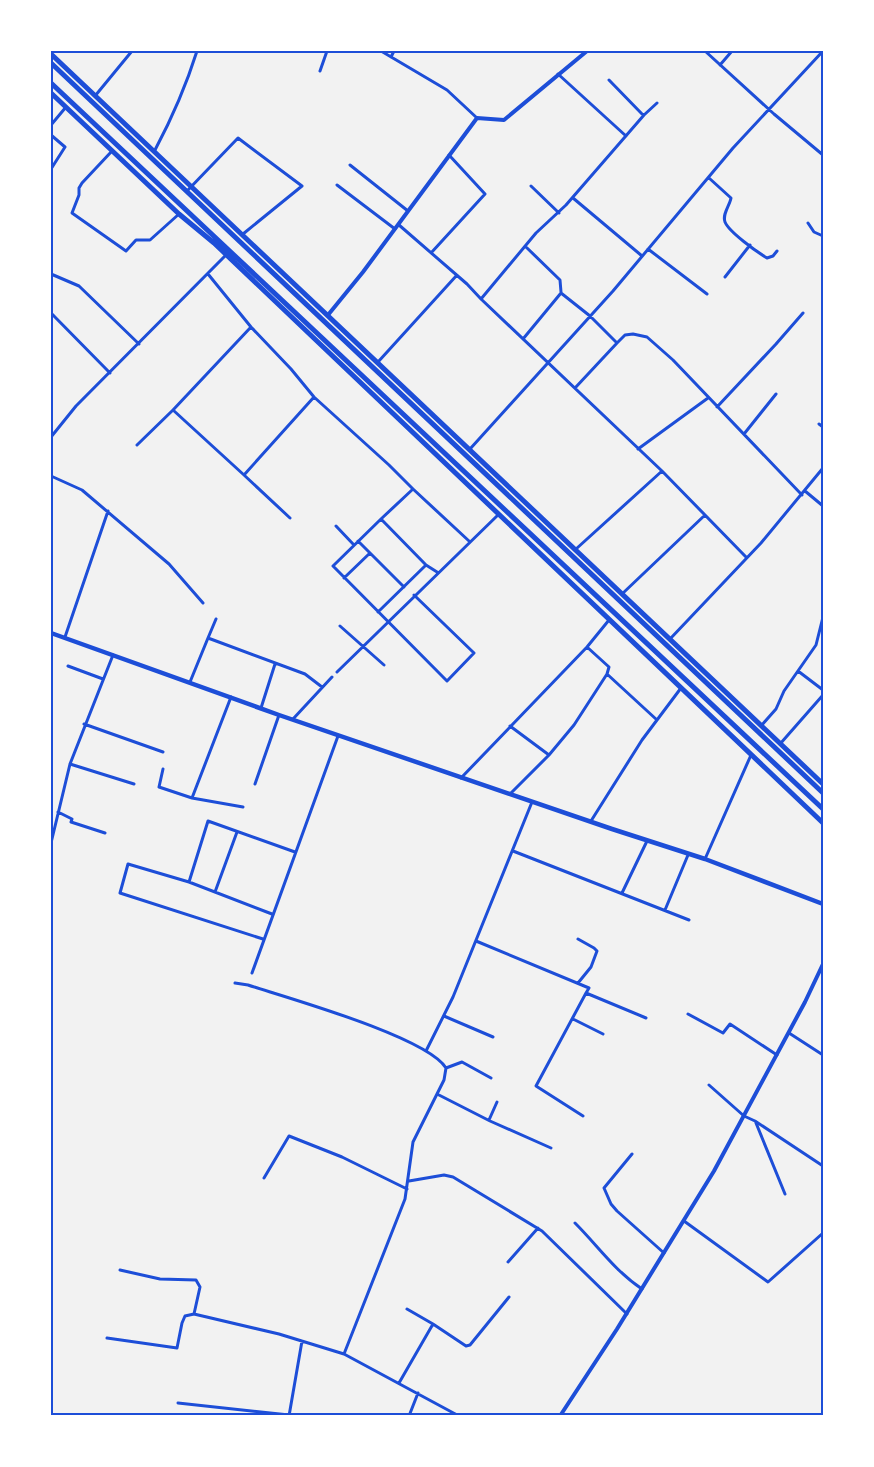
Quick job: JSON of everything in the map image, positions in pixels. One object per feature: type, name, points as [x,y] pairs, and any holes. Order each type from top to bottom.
[{"type":"highway","points":[[51,54],[155,150],[238,240],[823,794]]},
{"type":"highway","points":[[51,63],[243,234],[823,784]]},
{"type":"highway","points":[[51,83],[498,514],[823,823]]},
{"type":"highway","points":[[51,93],[113,149],[179,214],[228,252],[823,808]]},
{"type":"highway","points":[[228,252],[243,234]]},
{"type":"main road","points":[[51,633],[279,715],[705,859],[823,904]]},
{"type":"street","points":[[95,96],[132,51]]},
{"type":"street","points":[[155,150],[174,114],[197,51]]},
{"type":"street","points":[[320,72],[327,51]]},
{"type":"street","points":[[381,51],[447,90],[477,118],[504,120],[586,51]]},
{"type":"street","points":[[392,57],[394,51]]},
{"type":"street","points":[[705,51],[823,155]]},
{"type":"street","points":[[720,64],[732,51]]},
{"type":"street","points":[[470,449],[590,316],[733,148],[823,51]]},
{"type":"street","points":[[558,74],[626,136]]},
{"type":"street","points":[[609,80],[644,116]]},
{"type":"street","points":[[481,299],[536,233],[573,198],[657,103]]},
{"type":"street","points":[[51,125],[66,107]]},
{"type":"street","points":[[328,315],[395,230],[477,118]]},
{"type":"street","points":[[51,135],[65,147],[51,169]]},
{"type":"street","points":[[190,189],[238,138],[302,186],[243,234]]},
{"type":"street","points":[[113,149],[81,183],[80,195],[72,213],[126,251],[136,240],[150,240],[179,214]]},
{"type":"street","points":[[431,252],[484,194],[449,155]]},
{"type":"street","points":[[350,165],[408,211]]},
{"type":"street","points":[[709,178],[731,198],[725,214],[725,222],[750,246],[767,258],[771,258],[777,250]]},
{"type":"street","points":[[337,185],[395,230]]},
{"type":"street","points":[[531,186],[559,213]]},
{"type":"street","points":[[573,198],[642,256]]},
{"type":"street","points":[[808,223],[814,232],[823,236]]},
{"type":"street","points":[[398,225],[457,275],[662,471],[746,557]]},
{"type":"street","points":[[523,339],[561,293],[562,286],[560,280],[525,246]]},
{"type":"street","points":[[725,277],[750,246]]},
{"type":"street","points":[[648,249],[707,294]]},
{"type":"street","points":[[51,437],[76,406],[228,252]]},
{"type":"street","points":[[51,274],[79,286],[139,344]]},
{"type":"street","points":[[208,274],[251,327],[314,397],[469,541]]},
{"type":"street","points":[[378,362],[457,275]]},
{"type":"street","points":[[561,293],[590,316],[617,343]]},
{"type":"street","points":[[51,313],[110,373]]},
{"type":"street","points":[[717,406],[803,313]]},
{"type":"street","points":[[136,445],[173,410],[251,327]]},
{"type":"street","points":[[575,388],[625,335],[647,338],[673,360],[803,493],[823,506]]},
{"type":"street","points":[[744,434],[776,394]]},
{"type":"street","points":[[244,475],[314,397]]},
{"type":"street","points":[[639,449],[708,398]]},
{"type":"street","points":[[173,410],[290,518]]},
{"type":"street","points":[[819,424],[823,427]]},
{"type":"street","points":[[670,639],[746,557],[823,468]]},
{"type":"street","points":[[575,550],[662,471]]},
{"type":"street","points":[[51,476],[82,490],[108,511],[169,564],[203,603]]},
{"type":"street","points":[[413,489],[333,566],[447,681],[474,653],[414,595]]},
{"type":"street","points":[[337,672],[504,508]]},
{"type":"street","points":[[64,638],[108,511]]},
{"type":"street","points":[[622,594],[705,515]]},
{"type":"street","points":[[381,519],[426,565],[437,572]]},
{"type":"street","points":[[336,526],[354,545]]},
{"type":"street","points":[[358,541],[404,586]]},
{"type":"street","points":[[344,578],[370,553]]},
{"type":"street","points":[[378,612],[426,565]]},
{"type":"street","points":[[761,726],[776,709],[784,691],[816,645],[823,617]]},
{"type":"street","points":[[190,682],[216,619]]},
{"type":"street","points":[[461,777],[587,647],[609,620]]},
{"type":"street","points":[[340,626],[384,665]]},
{"type":"street","points":[[208,638],[305,674],[322,687]]},
{"type":"street","points":[[510,794],[549,755],[574,725],[607,674],[609,667],[587,647]]},
{"type":"street","points":[[51,843],[70,764],[113,655]]},
{"type":"street","points":[[261,708],[276,663]]},
{"type":"street","points":[[68,666],[102,679]]},
{"type":"street","points":[[798,671],[823,690]]},
{"type":"street","points":[[607,674],[657,720]]},
{"type":"street","points":[[293,719],[332,677]]},
{"type":"street","points":[[591,821],[657,720],[681,688]]},
{"type":"street","points":[[780,744],[823,695]]},
{"type":"street","points":[[192,798],[231,697]]},
{"type":"street","points":[[255,783],[279,715]]},
{"type":"street","points":[[84,724],[162,752]]},
{"type":"street","points":[[510,726],[549,755]]},
{"type":"street","points":[[252,973],[339,735]]},
{"type":"street","points":[[705,859],[751,755]]},
{"type":"street","points":[[70,764],[134,784]]},
{"type":"street","points":[[163,769],[159,787],[192,798],[243,807]]},
{"type":"street","points":[[426,1051],[444,1016],[533,801]]},
{"type":"street","points":[[58,812],[72,819],[71,822],[105,833]]},
{"type":"street","points":[[189,882],[208,821],[295,852]]},
{"type":"street","points":[[215,892],[237,831]]},
{"type":"street","points":[[622,894],[647,840]]},
{"type":"street","points":[[513,851],[689,920]]},
{"type":"street","points":[[665,910],[688,855]]},
{"type":"street","points":[[263,939],[120,893],[128,864],[189,882],[272,914]]},
{"type":"street","points":[[578,939],[597,951],[591,967],[578,983]]},
{"type":"street","points":[[476,941],[589,988],[536,1086],[583,1116]]},
{"type":"street","points":[[560,1416],[627,1314],[714,1171],[789,1033],[823,964]]},
{"type":"street","points":[[235,983],[248,985],[405,1038],[442,1062],[446,1068],[446,1075],[413,1142],[405,1199],[344,1354]]},
{"type":"street","points":[[586,993],[646,1018]]},
{"type":"street","points":[[688,1014],[723,1033],[730,1024],[777,1055]]},
{"type":"street","points":[[444,1016],[493,1037]]},
{"type":"street","points":[[572,1019],[603,1034]]},
{"type":"street","points":[[789,1033],[823,1055]]},
{"type":"street","points":[[446,1068],[462,1062],[491,1078]]},
{"type":"street","points":[[709,1085],[744,1116],[823,1166]]},
{"type":"street","points":[[437,1094],[551,1148]]},
{"type":"street","points":[[489,1120],[497,1102]]},
{"type":"street","points":[[755,1121],[784,1194]]},
{"type":"street","points":[[264,1178],[289,1136],[342,1157],[407,1189]]},
{"type":"street","points":[[632,1154],[604,1188],[617,1211],[664,1253]]},
{"type":"street","points":[[409,1181],[444,1175],[453,1177],[538,1228],[627,1314]]},
{"type":"street","points":[[684,1221],[768,1282],[823,1233]]},
{"type":"street","points":[[575,1223],[607,1260],[642,1289]]},
{"type":"street","points":[[508,1262],[538,1228]]},
{"type":"street","points":[[120,1270],[160,1279],[196,1280],[200,1287],[194,1314]]},
{"type":"street","points":[[407,1309],[466,1346],[470,1346],[509,1297]]},
{"type":"street","points":[[107,1338],[177,1348],[185,1316],[194,1314],[279,1334],[344,1354],[459,1416]]},
{"type":"street","points":[[399,1383],[433,1324]]},
{"type":"street","points":[[178,1403],[289,1415],[302,1341]]},
{"type":"street","points":[[409,1416],[418,1393]]}]
